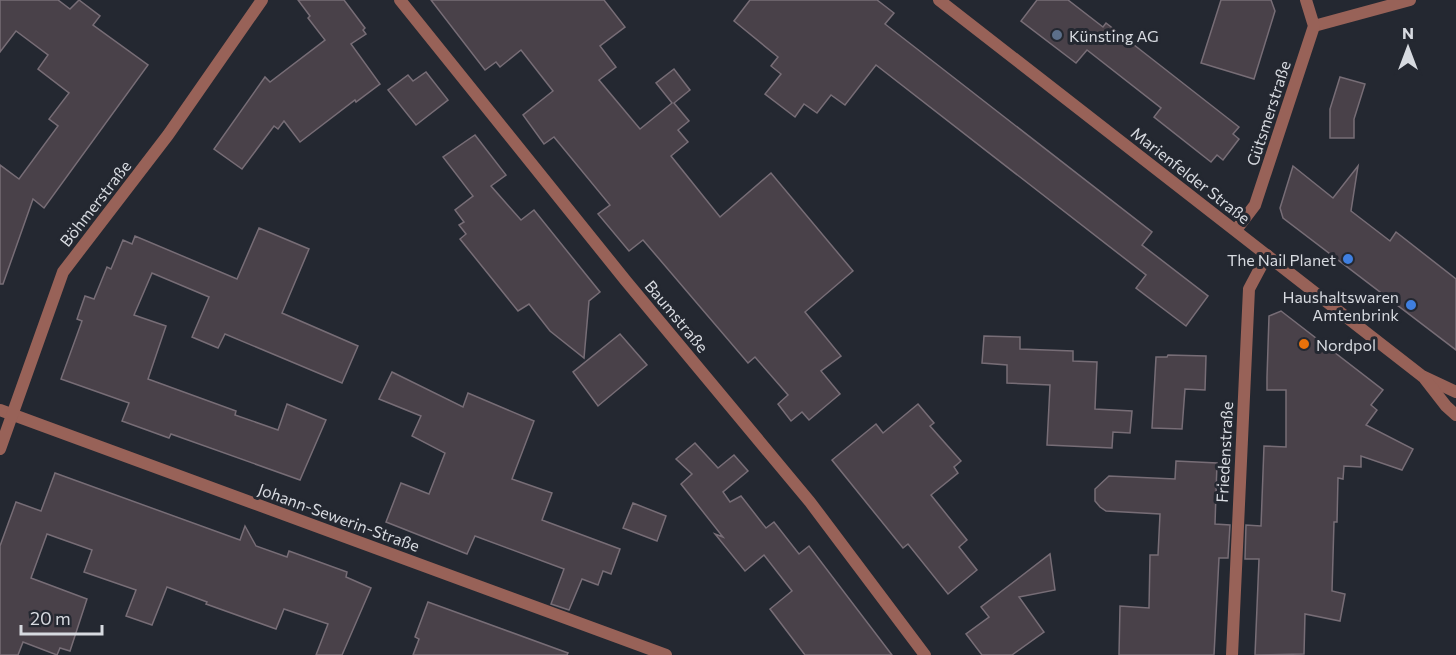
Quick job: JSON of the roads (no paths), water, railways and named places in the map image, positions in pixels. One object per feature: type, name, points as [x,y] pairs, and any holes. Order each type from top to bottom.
[{"type":"street","name":"Böhmerstraße","points":[[0,449],[63,272],[168,135],[262,0]]},
{"type":"street","name":"Baumstraße","points":[[400,0],[626,281],[810,502],[925,655]]},
{"type":"street","name":"Marienfelder Straße","points":[[939,0],[1422,376],[1456,392]]},
{"type":"street","points":[[1306,0],[1314,26],[1410,0]]},
{"type":"street","name":"Gütsmerstraße","points":[[1236,230],[1256,205],[1314,26]]},
{"type":"street","name":"Friedenstraße","points":[[1232,655],[1249,290],[1267,255]]},
{"type":"street","name":"Marienfelder Straße","points":[[1422,376],[1456,415]]},
{"type":"street","name":"Johann-Sewerin-Straße","points":[[0,410],[666,655]]},
{"type":"place","name":"Künsting AG","points":[[1057,35]]},
{"type":"place","name":"The Nail Planet","points":[[1348,259]]},
{"type":"place","name":"Haushaltswaren Amtenbrink","points":[[1411,305]]},
{"type":"place","name":"Nordpol","points":[[1304,344]]}]
